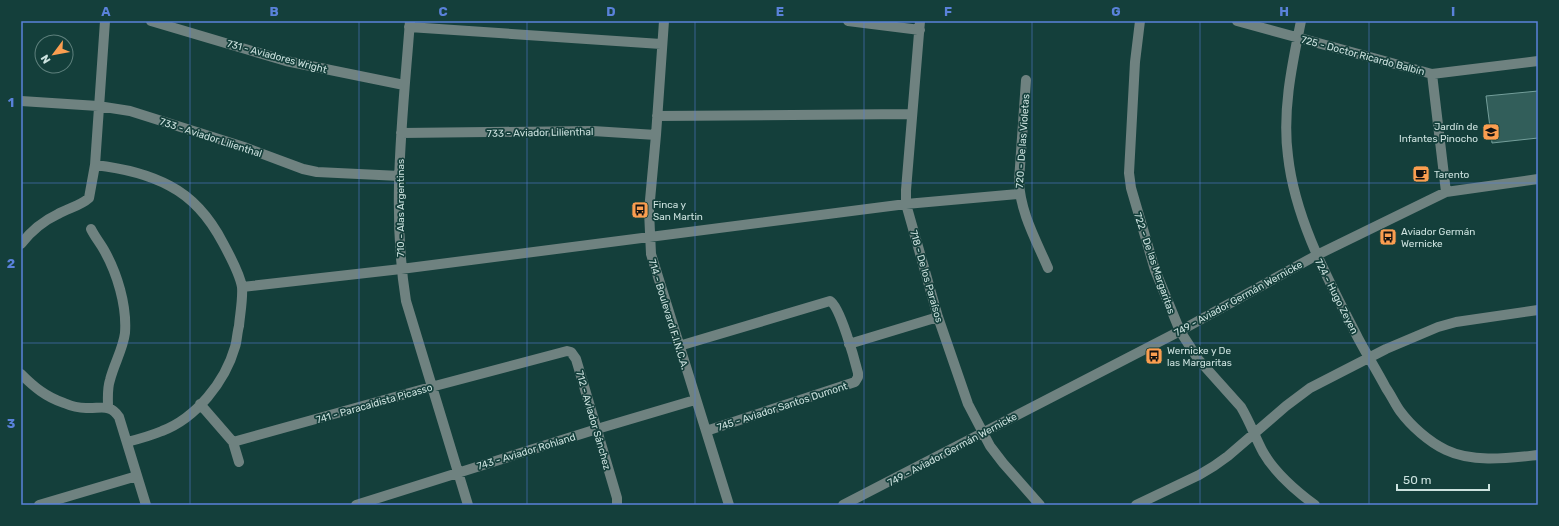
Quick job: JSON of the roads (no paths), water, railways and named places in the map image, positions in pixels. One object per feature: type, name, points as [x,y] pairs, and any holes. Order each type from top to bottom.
[{"type":"street","points":[[21,244],[36,227],[48,218],[80,205],[89,198],[94,165],[105,21]]},
{"type":"street","name":"731 - Aviadores Wright","points":[[151,21],[286,60],[404,85]]},
{"type":"street","name":"714 - Boulevard F.I.N.C.A.","points":[[664,21],[649,211],[651,254],[729,505]]},
{"type":"street","points":[[848,21],[920,26]]},
{"type":"street","name":"722 - De las Margaritas","points":[[1140,21],[1133,91],[1129,173],[1131,188],[1155,270],[1180,331],[1198,359],[1241,407],[1263,452],[1273,466],[1296,490],[1315,505]]},
{"type":"street","name":"725 - Doctor Ricardo Balbín","points":[[1237,21],[1432,74],[1538,61]]},
{"type":"street","name":"724 - Hugo Zeyen","points":[[1301,21],[1286,115],[1288,156],[1297,199],[1317,255],[1369,357],[1400,411],[1419,432],[1431,442],[1445,450],[1462,456],[1478,458],[1538,455]]},
{"type":"street","points":[[409,24],[661,44]]},
{"type":"street","name":"710 - Alas Argentinas","points":[[409,24],[401,133],[399,236],[401,269],[406,301],[468,505]]},
{"type":"street","name":"718 - De los Paraísos","points":[[920,26],[906,204],[938,317],[968,404],[982,433],[1003,463],[1040,505]]},
{"type":"street","points":[[1432,74],[1446,192]]},
{"type":"street","name":"720 - De las Violetas","points":[[1026,80],[1019,194],[1023,208],[1048,268]]},
{"type":"street","name":"733 - Aviador Lilienthal","points":[[21,101],[98,106],[130,111],[244,147],[310,170],[400,176]]},
{"type":"street","points":[[657,116],[912,114]]},
{"type":"street","name":"733 - Aviador Lilienthal","points":[[401,133],[593,131],[656,135]]},
{"type":"street","points":[[94,165],[119,168],[141,173],[171,186],[195,204],[216,231],[231,257],[242,286],[240,314],[235,347],[220,382],[200,404],[182,420],[163,431],[127,442]]},
{"type":"street","name":"749 - Aviador Germán Wernicke","points":[[844,505],[1180,331],[1317,255],[1446,192],[1538,179]]},
{"type":"street","points":[[242,286],[401,269],[906,204],[1019,194]]},
{"type":"street","points":[[91,229],[112,265],[121,295],[124,312],[125,333],[109,381],[108,407]]},
{"type":"street","points":[[679,346],[828,302],[832,302],[836,307],[849,344],[938,317]]},
{"type":"street","points":[[1136,505],[1199,475],[1228,456],[1286,406],[1310,388],[1369,357],[1438,327],[1456,322],[1538,310]]},
{"type":"street","name":"745 - Aviador Santos Dumont","points":[[706,431],[852,383],[857,380],[858,374],[849,344]]},
{"type":"street","name":"741 - Paracaidista Picasso","points":[[233,442],[563,351]]},
{"type":"street","name":"712 - Aviador Sánchez","points":[[563,351],[570,352],[576,359],[617,501]]},
{"type":"street","points":[[21,374],[42,393],[63,403],[86,408],[108,407],[115,410],[119,417],[146,505]]},
{"type":"street","name":"743 - Aviador Rohland","points":[[356,505],[597,429],[696,400]]},
{"type":"street","points":[[200,404],[233,442],[239,462]]},
{"type":"street","points":[[39,505],[137,476]]},
{"type":"place","name":"Jardín de Infantes Pinocho","points":[[1491,132]]},
{"type":"place","name":"Tarento","points":[[1421,174]]},
{"type":"place","name":"Finca y San Martin","points":[[640,210]]},
{"type":"place","name":"Aviador Germán Wernicke","points":[[1388,237]]},
{"type":"place","name":"Wernicke y De las Margaritas","points":[[1154,356]]}]
